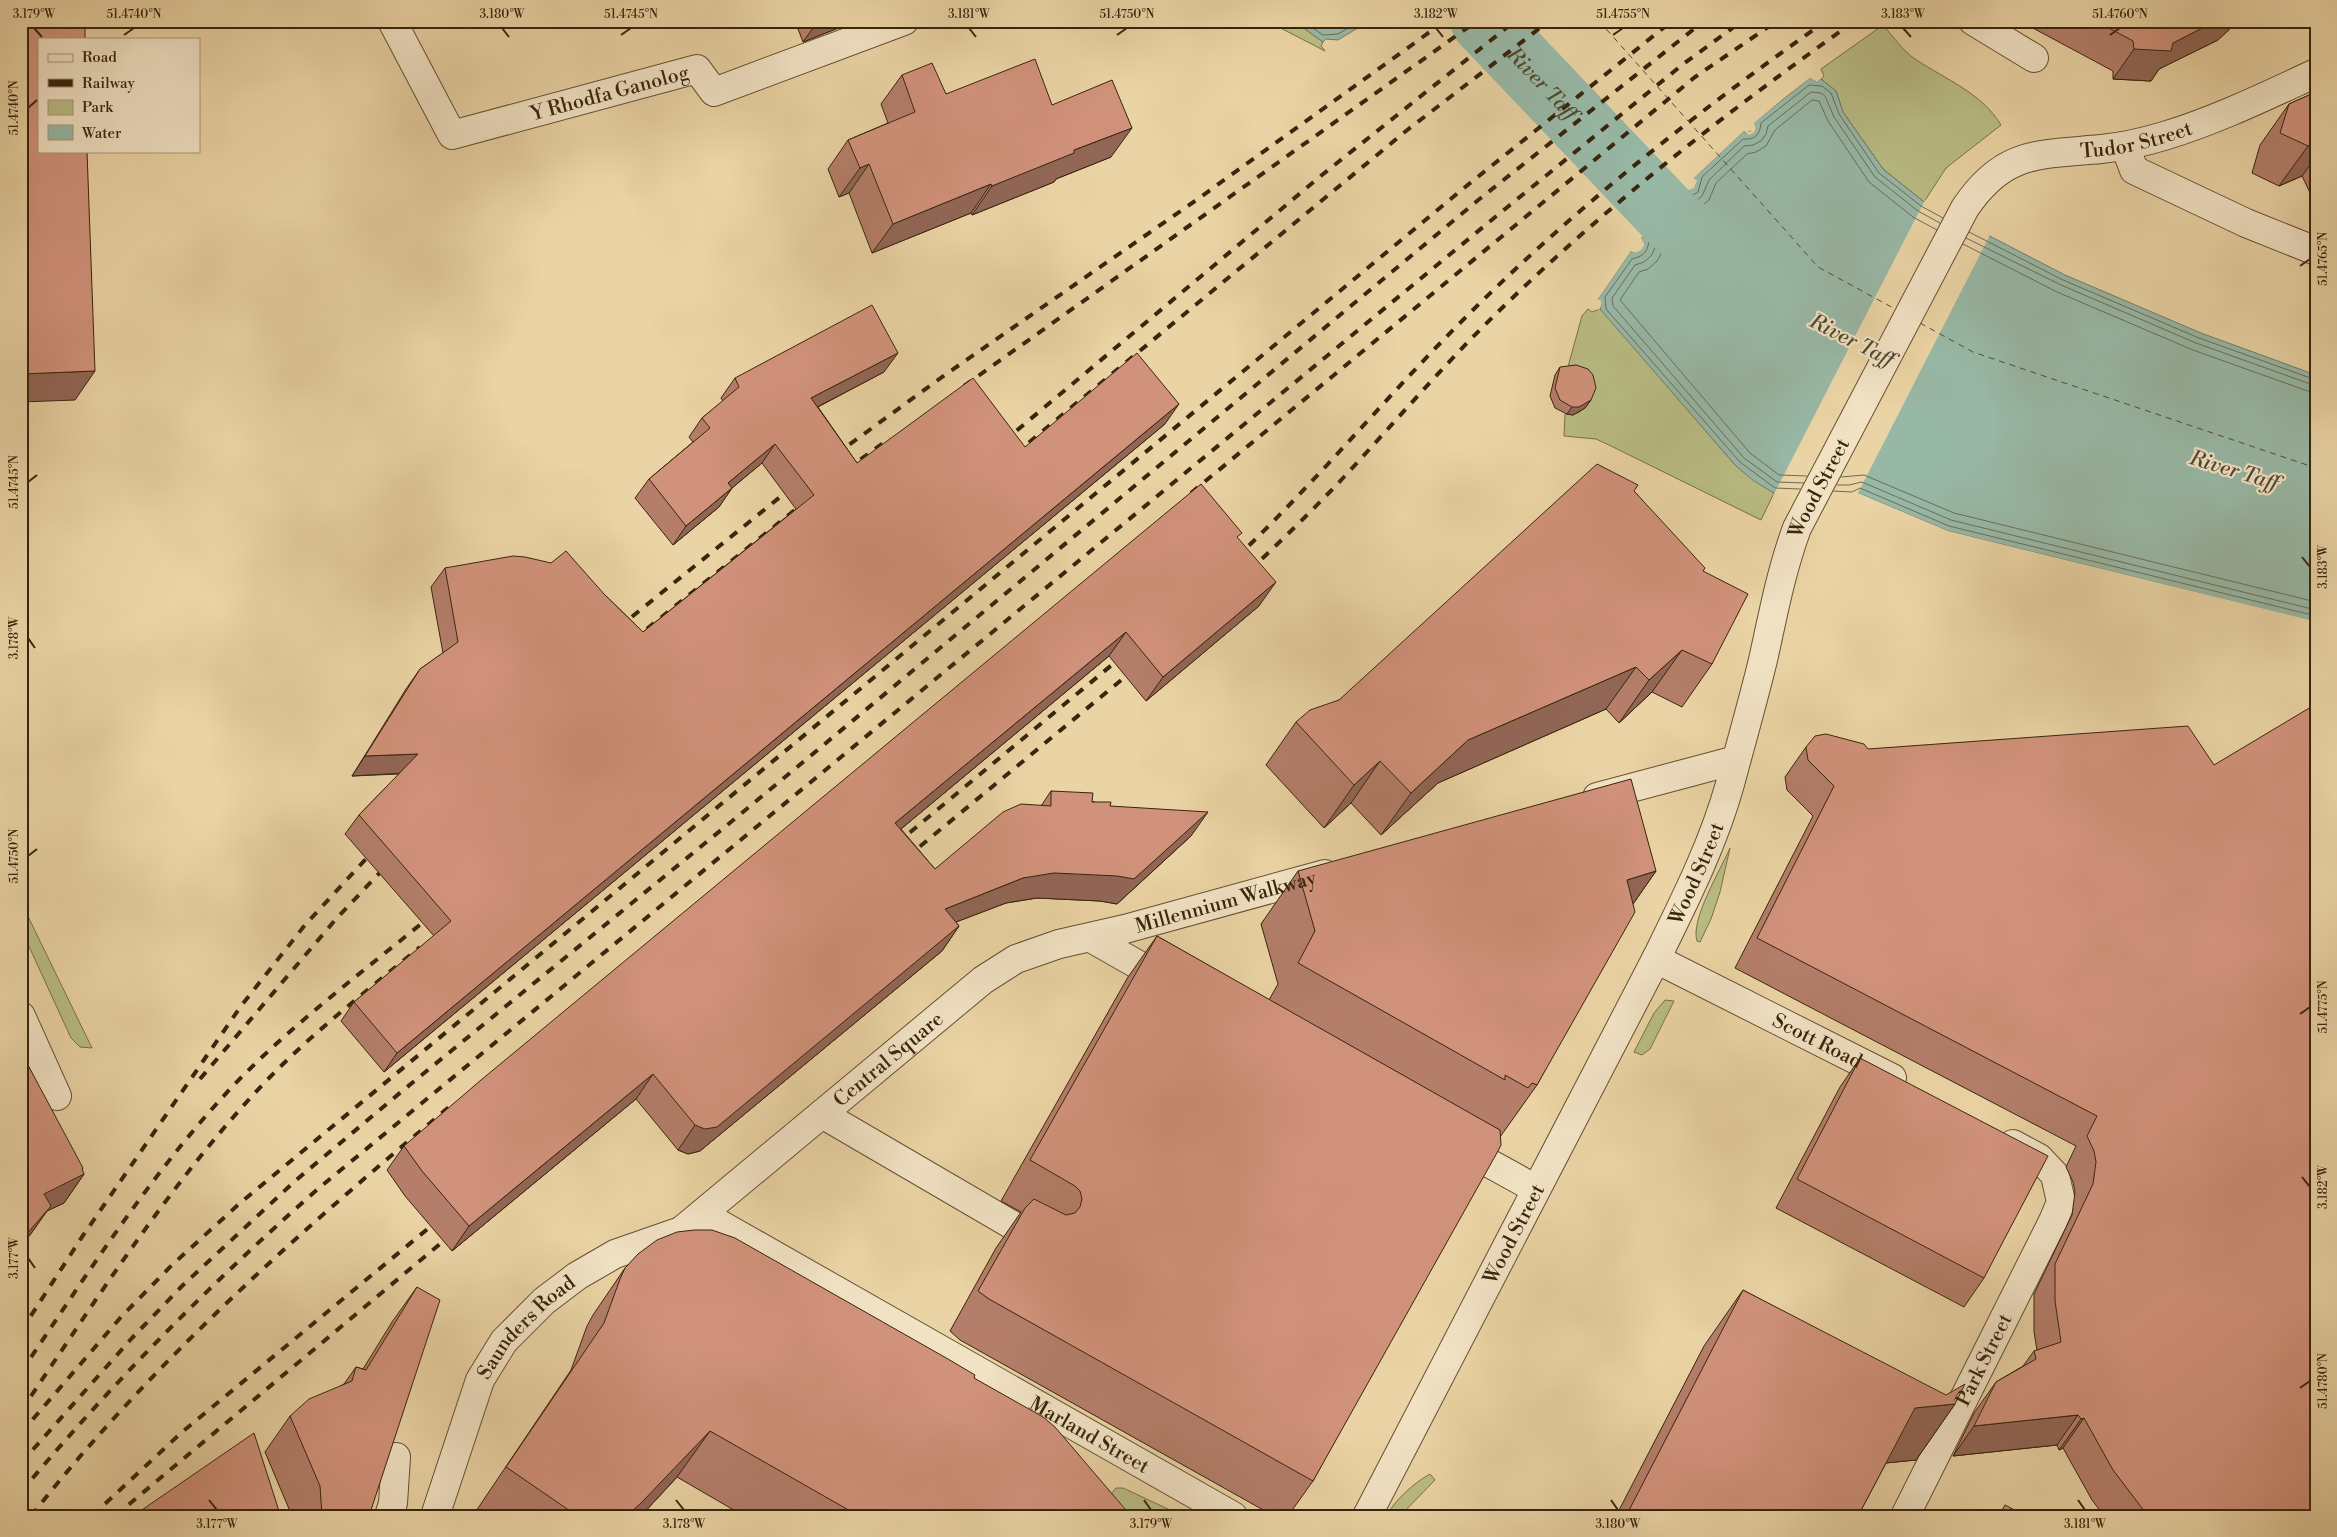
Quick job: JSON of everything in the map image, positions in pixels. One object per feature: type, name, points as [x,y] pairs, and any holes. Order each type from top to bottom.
[{"type":"street","name":"Y Rhodfa Ganolog","points":[[392,21],[452,135],[697,69],[714,92],[904,21]]},
{"type":"street","points":[[1973,21],[2034,58]]},
{"type":"street","name":"Tudor Street","points":[[1965,208],[1977,190],[1990,177],[2026,158],[2044,153],[2125,146],[2164,136],[2212,120],[2316,73]]},
{"type":"street","points":[[2125,146],[2134,170],[2246,224],[2316,251]]},
{"type":"street","name":"Wood Street","points":[[1367,1516],[1656,959],[1695,878],[1720,817],[1763,660],[1780,578],[1797,528],[1965,208]]},
{"type":"street","points":[[1573,804],[1736,760]]},
{"type":"street","name":"Millennium Walkway","points":[[1091,938],[1345,868]]},
{"type":"street","points":[[1091,938],[1194,996]]},
{"type":"street","name":"Central Square","points":[[702,1214],[983,980],[1016,959],[1058,944],[1091,938]]},
{"type":"street","name":"Scott Road","points":[[1656,959],[1772,1016],[1910,1088]]},
{"type":"street","points":[[21,1016],[57,1096]]},
{"type":"street","points":[[822,1114],[1038,1240]]},
{"type":"street","name":"Park Street","points":[[1905,1516],[2061,1202],[2055,1175],[2039,1158],[1988,1130]]},
{"type":"street","points":[[1438,1136],[1536,1189]]},
{"type":"street","name":"Marland Street","points":[[702,1214],[945,1354],[1233,1516]]},
{"type":"street","name":"Saunders Road","points":[[435,1516],[480,1380],[504,1341],[544,1301],[577,1276],[615,1254],[681,1231],[702,1214]]},
{"type":"street","name":"Marland Street","points":[[945,1354],[988,1406]]},
{"type":"street","points":[[389,1516],[393,1503],[396,1457]]},
{"type":"green space","points":[[1267,21],[1294,21],[1323,42],[1321,46],[1325,51]]},
{"type":"green space","points":[[1883,25],[1911,56],[1973,95],[1984,104],[2001,125],[1946,168],[1924,202],[1883,169],[1843,112],[1836,91],[1821,79],[1824,76],[1821,69]]},
{"type":"green space","points":[[1588,309],[1592,312],[1600,309],[1736,466],[1774,493],[1761,520],[1596,439],[1564,436],[1565,414],[1579,412],[1589,402],[1566,374],[1582,316]]},
{"type":"green space","points":[[1730,848],[1720,892],[1711,919],[1700,942],[1697,941],[1696,932],[1702,908]]},
{"type":"green space","points":[[21,902],[92,1048],[80,1047],[71,1038],[21,929]]},
{"type":"green space","points":[[1665,1000],[1674,1001],[1650,1049],[1642,1055],[1634,1052],[1654,1013]]},
{"type":"green space","points":[[1430,1474],[1435,1480],[1400,1516],[1386,1516],[1406,1492]]},
{"type":"green space","points":[[1116,1488],[1123,1488],[1183,1516],[1118,1516],[1111,1494]]},
{"type":"water","points":[[1294,21],[1369,21],[1338,40],[1326,39],[1323,42]]},
{"type":"water","points":[[1810,78],[1817,82],[1821,79],[1836,91],[1843,112],[1883,169],[1924,202],[2065,275],[2201,333],[2316,375],[2316,622],[1948,531],[1858,493],[1856,497],[1774,493],[1754,481],[1736,466],[1600,309],[1601,305],[1598,299],[1631,251],[1635,253],[1645,245],[1641,239],[1684,188],[1688,191],[1696,184],[1694,178],[1744,131],[1746,133],[1756,129],[1753,123]]},
{"type":"pier","points":[[1808,76],[1817,79],[1823,77],[1817,82],[1810,78],[1785,97],[1754,123],[1756,129],[1753,133],[1749,135],[1744,131],[1694,178],[1697,181],[1694,188],[1687,191],[1684,188],[1641,238],[1645,245],[1641,250],[1635,253],[1631,251],[1598,299],[1601,301],[1601,306],[1598,311],[1596,297],[1629,249],[1635,250],[1640,248],[1642,244],[1639,237],[1683,186],[1692,187],[1694,182],[1692,176],[1742,129],[1751,131],[1753,128],[1752,122]]},
{"type":"pier","points":[[1925,200],[1990,235],[1858,493],[1948,531],[2314,621],[2311,623],[1947,533],[1860,496],[1856,499],[1773,496]]},
{"type":"building","points":[[21,21],[85,21],[85,38],[38,38],[38,152],[87,152],[95,371],[21,374]]},
{"type":"building","points":[[2096,21],[2216,21],[2173,43],[2171,51],[2134,49],[2133,41]]},
{"type":"building","points":[[1035,59],[1052,105],[1112,80],[1132,128],[1074,150],[1074,153],[992,186],[991,184],[893,224],[869,164],[860,168],[848,140],[915,112],[902,75],[932,63],[946,94]]},
{"type":"building","points":[[2316,92],[2316,142],[2308,146],[2280,133],[2289,104]]},
{"type":"building","points":[[872,305],[898,353],[811,398],[857,463],[973,378],[1025,447],[1137,353],[1179,404],[397,1053],[354,1002],[451,921],[359,815],[418,754],[365,756],[420,669],[458,642],[445,568],[513,556],[551,563],[566,551],[604,594],[643,632],[814,495],[775,444],[728,483],[732,488],[686,526],[649,479],[710,428],[702,418],[739,387],[735,378]]},
{"type":"building","points":[[1576,365],[1588,369],[1593,375],[1596,388],[1591,400],[1579,407],[1572,407],[1560,400],[1555,388],[1560,367]]},
{"type":"building","points":[[1597,464],[1638,485],[1634,491],[1705,568],[1703,571],[1748,594],[1712,664],[1682,650],[1649,680],[1636,667],[1468,740],[1411,793],[1380,761],[1354,785],[1296,722],[1310,710],[1339,700]]},
{"type":"building","points":[[1201,484],[1242,533],[1237,537],[1276,582],[1163,677],[1126,632],[895,823],[935,869],[1003,812],[1021,804],[1051,806],[1051,791],[1093,793],[1092,802],[1111,802],[1110,806],[1208,812],[1134,879],[1117,876],[1054,873],[1023,878],[945,909],[959,926],[717,1127],[705,1129],[695,1125],[653,1074],[469,1226],[422,1171],[404,1146],[481,1080]]},
{"type":"building","points":[[2316,704],[2316,1299],[2313,1304],[2316,1305],[2316,1516],[2148,1516],[2113,1470],[2084,1418],[2081,1419],[2078,1415],[1974,1426],[1996,1382],[2036,1359],[2034,1351],[2061,1342],[2055,1301],[2055,1264],[2093,1184],[2096,1162],[2094,1151],[2087,1136],[2097,1116],[1757,938],[1834,786],[1808,760],[1806,747],[1815,736],[1826,734],[1864,744],[1868,749],[2188,726],[2214,765]]},
{"type":"building","points":[[1631,779],[1656,871],[1627,880],[1635,912],[1537,1085],[1532,1083],[1528,1088],[1505,1075],[1505,1080],[1298,963],[1315,931],[1298,871]]},
{"type":"building","points":[[1157,936],[1500,1130],[1501,1145],[1498,1151],[1313,1481],[989,1299],[978,1291],[1025,1208],[1034,1199],[1066,1215],[1075,1213],[1080,1207],[1082,1199],[1080,1191],[1075,1186],[1030,1160]]},
{"type":"building","points":[[21,1052],[83,1168],[84,1174],[44,1194],[51,1206],[24,1237],[21,1231]]},
{"type":"building","points":[[1860,1058],[2048,1156],[1984,1278],[1797,1179]]},
{"type":"building","points":[[712,1230],[735,1238],[948,1359],[975,1375],[974,1378],[1043,1417],[1055,1427],[1131,1516],[859,1516],[710,1431],[632,1511],[620,1516],[576,1515],[506,1467],[604,1323],[625,1268],[638,1254],[657,1240],[677,1232]]},
{"type":"building","points":[[417,1287],[440,1300],[369,1516],[322,1516],[320,1486],[290,1416],[309,1399],[352,1381],[356,1367],[366,1370]]},
{"type":"building","points":[[1743,1290],[1946,1395],[1965,1384],[1955,1404],[1915,1408],[1858,1516],[1626,1516]]},
{"type":"building","points":[[254,1433],[279,1516],[133,1516]]},
{"type":"building","points":[[2005,1505],[2026,1516],[1999,1516]]},
{"type":"waterway","name":"River Taff","points":[[1483,21],[1673,221],[1715,256],[1734,269]]},
{"type":"ferry route","points":[[1599,21],[1818,267],[1897,310]]},
{"type":"ferry route","points":[[1920,323],[1973,352],[2316,468]]},
{"type":"railway","points":[[835,455],[942,377],[1195,201],[1445,21]]},
{"type":"railway","points":[[964,386],[1477,21]]},
{"type":"railway","points":[[1003,442],[1322,175],[1515,21]]},
{"type":"railway","points":[[1015,454],[1406,131],[1549,21]]},
{"type":"railway","points":[[21,1433],[121,1317],[172,1265],[239,1204],[1464,188],[1672,21]]},
{"type":"railway","points":[[21,1463],[132,1338],[182,1286],[295,1181],[737,817],[1477,201],[1704,21]]},
{"type":"railway","points":[[21,1492],[91,1412],[164,1334],[240,1260],[319,1188],[1494,218],[1682,65],[1742,21]]},
{"type":"railway","points":[[1191,493],[1695,77],[1777,21]]},
{"type":"railway","points":[[1236,558],[1320,473],[1455,328],[1542,245],[1633,166],[1826,21]]},
{"type":"railway","points":[[1249,571],[1332,490],[1482,328],[1544,268],[1673,157],[1855,21]]},
{"type":"railway","points":[[846,470],[890,438]]},
{"type":"railway","points":[[618,628],[795,485]]},
{"type":"railway","points":[[633,640],[806,501]]},
{"type":"railway","points":[[896,844],[1125,654]]},
{"type":"railway","points":[[906,858],[1137,667]]},
{"type":"railway","points":[[21,1331],[82,1237],[241,1006],[305,925],[376,848]]},
{"type":"railway","points":[[200,1079],[336,919],[389,863]]},
{"type":"railway","points":[[21,1372],[140,1198],[220,1100],[269,1050],[296,1026],[433,914]]},
{"type":"railway","points":[[21,1411],[131,1248],[221,1132],[253,1095],[292,1055],[420,947]]},
{"type":"railway","points":[[31,1516],[78,1459],[178,1350],[286,1248],[454,1103]]},
{"type":"railway","points":[[92,1516],[181,1433],[442,1217]]},
{"type":"railway","points":[[115,1516],[453,1233]]}]
